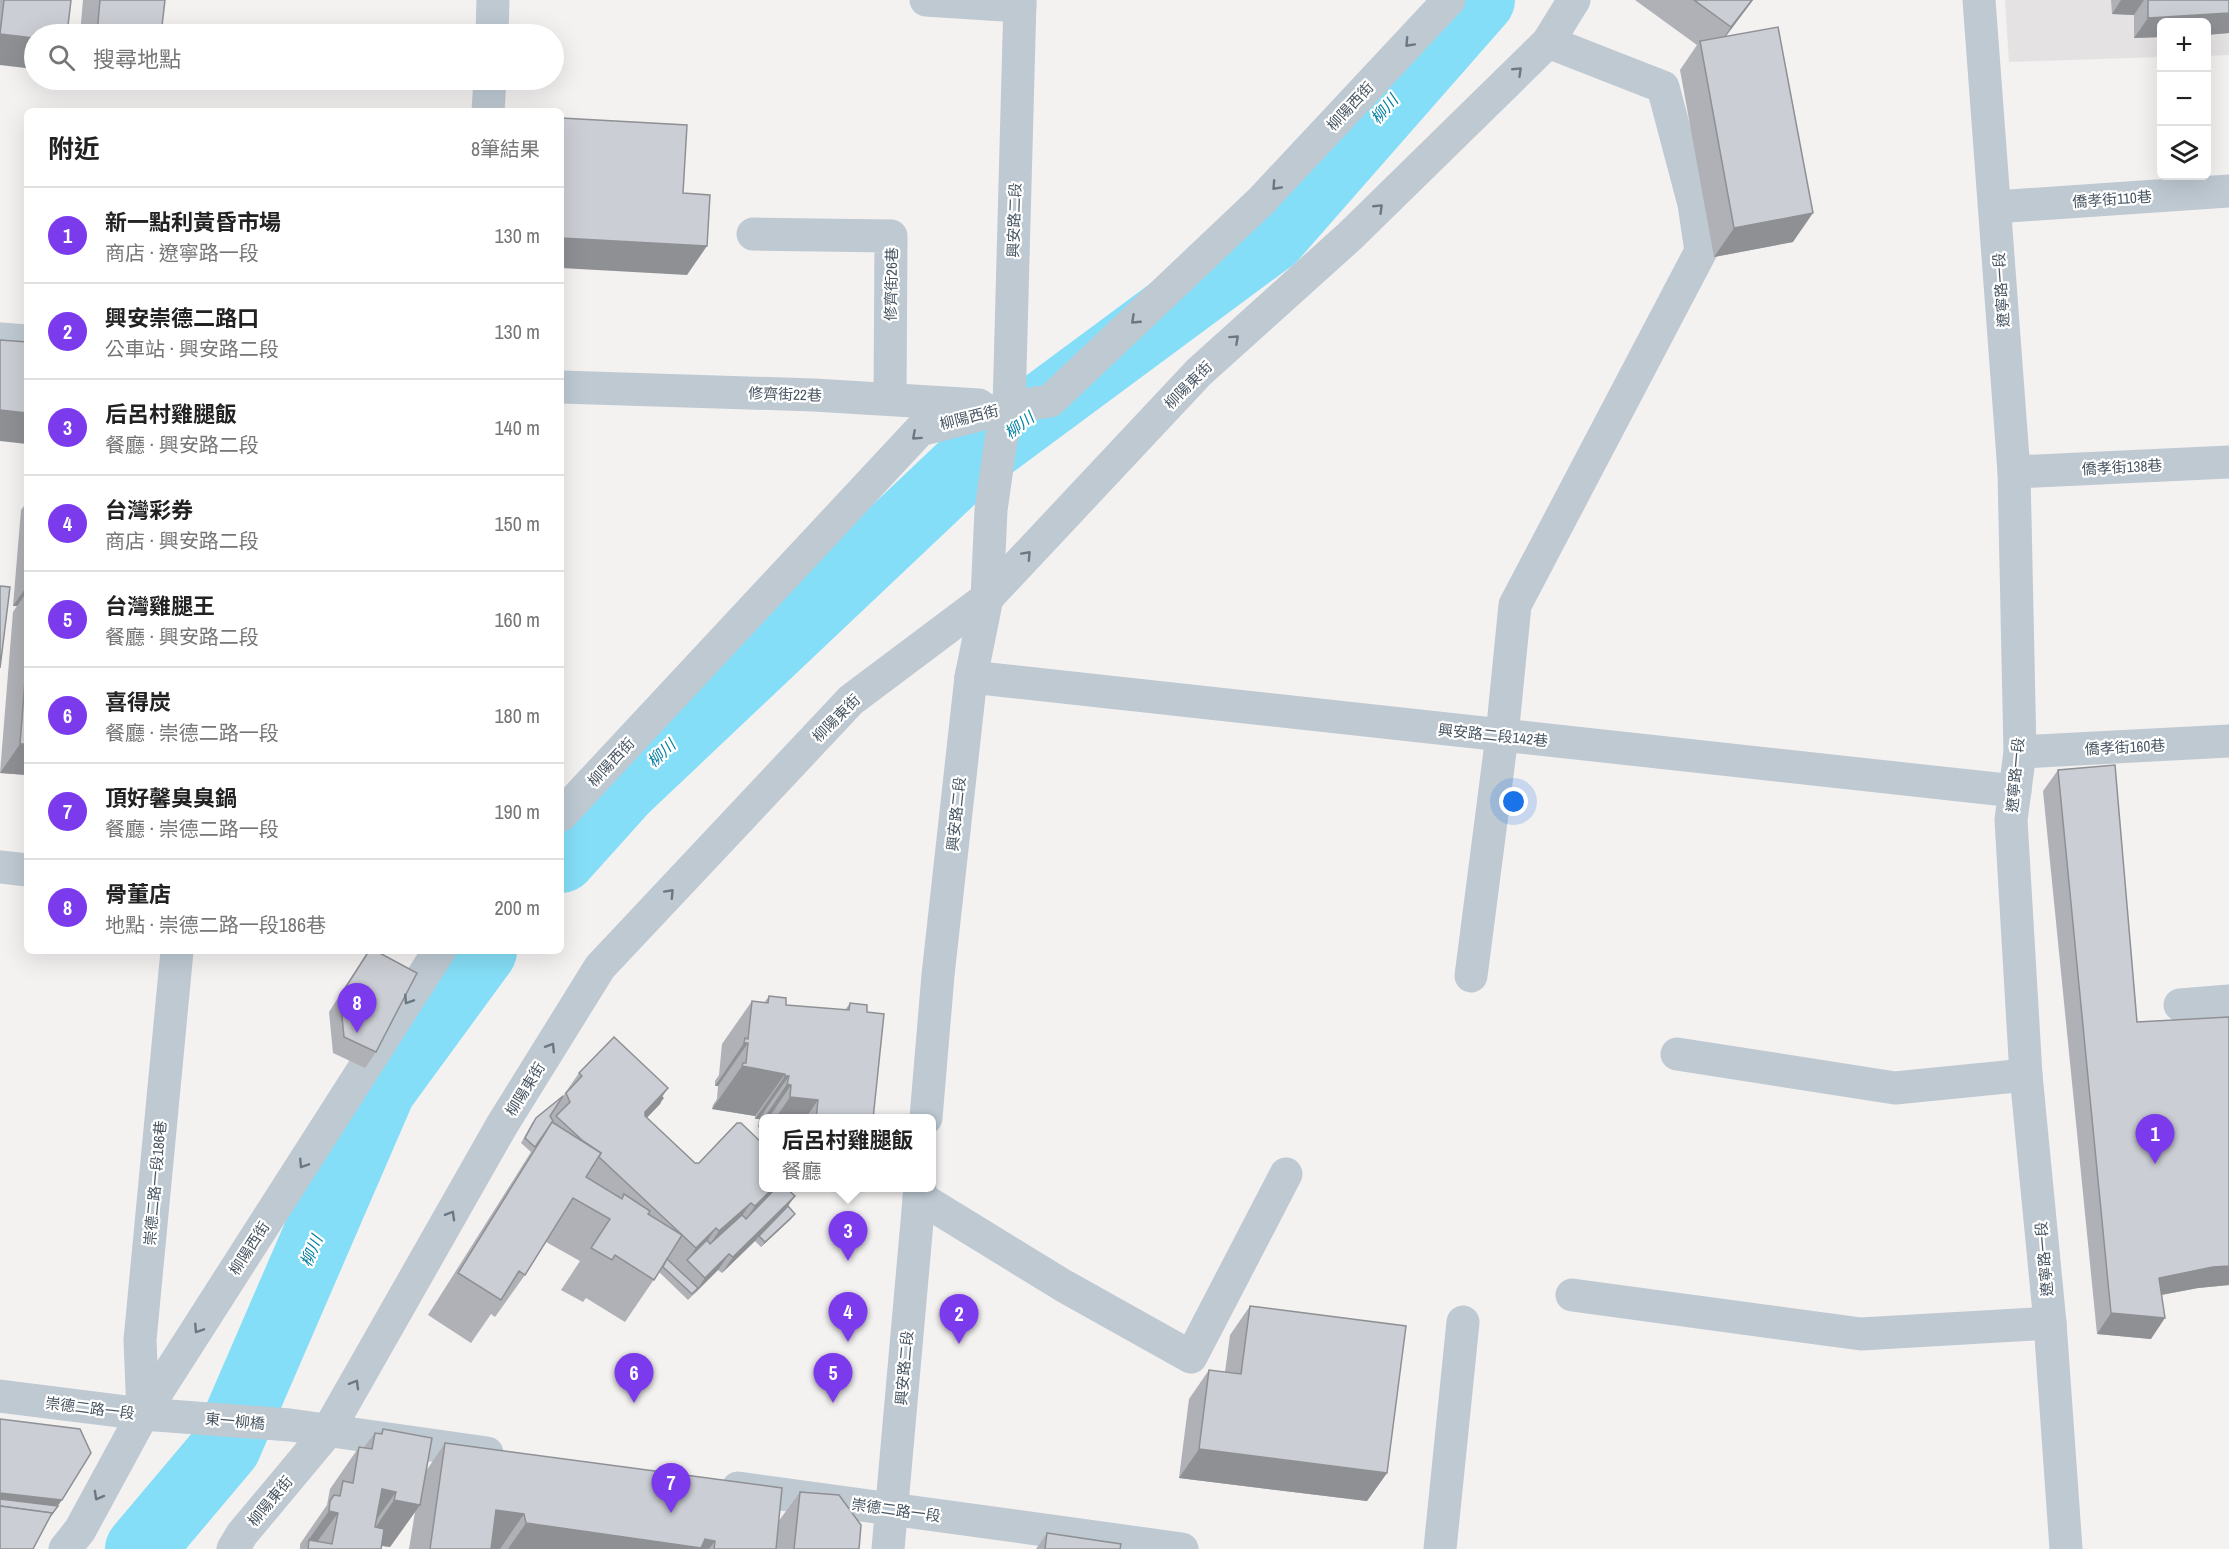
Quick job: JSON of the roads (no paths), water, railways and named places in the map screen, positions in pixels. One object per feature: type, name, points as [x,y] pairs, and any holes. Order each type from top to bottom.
[{"type":"street","points":[[493,24],[494,0]]},
{"type":"street","points":[[926,0],[1020,3]]},
{"type":"street","name":"柳陽西街","points":[[564,812],[920,430],[1009,407],[1050,401],[1262,201],[1449,0]]},
{"type":"street","name":"柳陽東街","points":[[233,1549],[242,1534],[328,1431],[502,1125],[600,967],[851,700],[987,598],[1199,372],[1350,236],[1548,42],[1574,0]]},
{"type":"street","name":"遼寧路一段","points":[[1979,0],[2014,472],[2020,752],[2011,820],[2026,1075],[2050,1323],[2066,1549]]},
{"type":"street","name":"興安路二段","points":[[926,1114],[938,975],[971,677],[987,598],[991,510],[1001,440],[1009,407],[1020,3]]},
{"type":"street","points":[[1471,975],[1502,736],[1515,605],[1701,251],[1694,204],[1663,87],[1548,42]]},
{"type":"street","points":[[488,108],[489,90]]},
{"type":"street","name":"僑孝街110巷","points":[[1995,207],[2229,191]]},
{"type":"street","name":"修齊街26巷","points":[[753,234],[891,236],[890,399]]},
{"type":"street","points":[[0,339],[24,341]]},
{"type":"street","name":"修齊街22巷","points":[[564,387],[890,399],[1009,407]]},
{"type":"street","name":"僑孝街138巷","points":[[2014,472],[2229,462]]},
{"type":"street","name":"興安路二段142巷","points":[[971,677],[2015,790]]},
{"type":"street","name":"僑孝街160巷","points":[[2020,752],[2229,741]]},
{"type":"street","points":[[0,867],[24,870]]},
{"type":"street","name":"崇德二路一段186巷","points":[[143,1414],[141,1340],[177,954]]},
{"type":"street","name":"柳陽西街","points":[[65,1549],[80,1530],[143,1414],[437,954]]},
{"type":"street","points":[[2180,1005],[2229,1000]]},
{"type":"street","points":[[1677,1053],[1895,1088],[2026,1075]]},
{"type":"street","points":[[920,1192],[1064,1286],[1191,1357],[1286,1174]]},
{"type":"street","name":"興安路二段","points":[[888,1549],[920,1192]]},
{"type":"street","points":[[1572,1294],[1861,1335],[2050,1323]]},
{"type":"street","points":[[1440,1549],[1462,1322]]},
{"type":"street","name":"崇德二路一段","points":[[0,1396],[143,1414],[180,1416]]},
{"type":"street","name":"東一柳橋","points":[[180,1416],[290,1425],[328,1431]]},
{"type":"street","points":[[328,1431],[516,1457]]},
{"type":"street","name":"崇德二路一段","points":[[704,1483],[1182,1549]]},
{"type":"waterway","name":"柳川","points":[[564,855],[623,789],[972,459],[1272,237],[1480,0]]},
{"type":"waterway","name":"柳川","points":[[140,1549],[226,1447],[381,1089],[480,954]]},
{"type":"place","name":"骨董店","points":[[357,1033]]},
{"type":"place","name":"新一點利黃昏市場","points":[[2155,1164]]},
{"type":"place","name":"后呂村雞腿飯","points":[[848,1261]]},
{"type":"place","name":"台灣彩券","points":[[848,1342]]},
{"type":"place","name":"興安崇德二路口","points":[[959,1344]]},
{"type":"place","name":"喜得炭","points":[[634,1403]]},
{"type":"place","name":"台灣雞腿王","points":[[833,1403]]},
{"type":"place","name":"頂好馨臭臭鍋","points":[[671,1513]]}]
